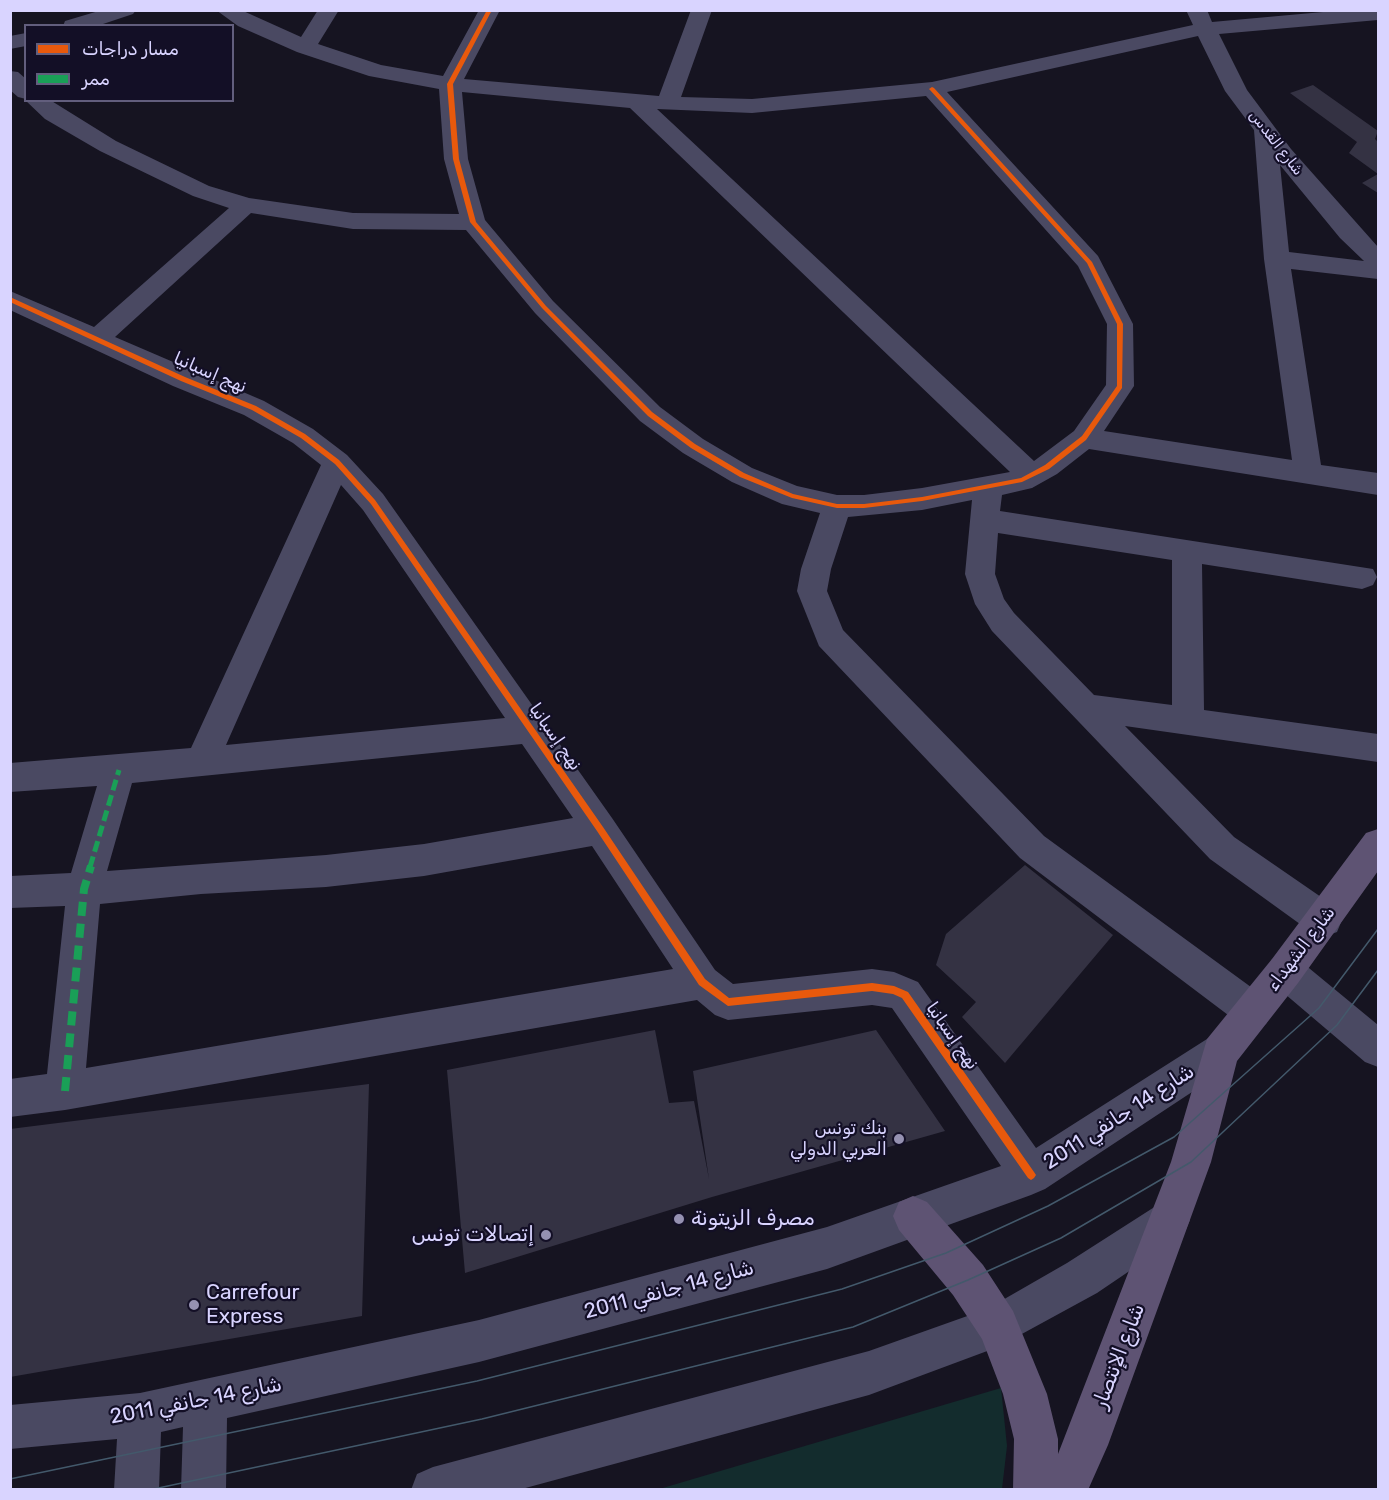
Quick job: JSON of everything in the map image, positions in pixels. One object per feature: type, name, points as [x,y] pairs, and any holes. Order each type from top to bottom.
[{"type":"main road","name":"شارع الشهداء","points":[[1220,1052],[1324,920],[1378,844]]},
{"type":"main road","name":"شارع 14 جانفي 2011","points":[[1170,1220],[1191,1162],[1220,1052]]},
{"type":"main road","points":[[913,1216],[968,1280],[998,1326],[1025,1394],[1036,1439],[1036,1490]]},
{"type":"main road","name":"شارع الإنتصار","points":[[1064,1490],[1086,1445],[1170,1220]]},
{"type":"street","points":[[80,24],[126,10]]},
{"type":"street","points":[[226,10],[245,22],[305,47],[377,71],[450,84],[636,102],[752,106],[932,89],[1199,20],[1378,14]]},
{"type":"street","points":[[305,47],[329,10]]},
{"type":"street","points":[[490,10],[450,84],[456,159],[473,222],[544,307],[651,414],[693,446],[741,475],[792,496],[837,506],[864,506],[988,487],[1031,475],[1047,467],[1084,438],[1120,386],[1120,324],[1089,262],[932,89]]},
{"type":"street","points":[[667,104],[702,10]]},
{"type":"street","name":"شارع القدس","points":[[1199,20],[1236,91],[1349,232],[1378,261]]},
{"type":"street","points":[[10,77],[24,90]]},
{"type":"street","points":[[38,102],[53,114],[108,146],[201,191],[246,205],[353,221],[473,222]]},
{"type":"street","points":[[636,102],[1031,475]]},
{"type":"street","points":[[1265,129],[1277,259],[1308,473]]},
{"type":"street","points":[[98,338],[246,205]]},
{"type":"street","points":[[1277,259],[1378,271]]},
{"type":"street","name":"نهج إسبانيا","points":[[15,311],[98,338],[183,379],[254,408],[303,436],[337,462],[372,502],[600,829],[702,982],[728,1002],[872,987],[894,990],[905,995],[1032,1174]]},
{"type":"street","points":[[1084,438],[1378,484]]},
{"type":"street","points":[[202,761],[337,462]]},
{"type":"street","points":[[988,487],[980,574],[990,604],[1019,639],[1222,848],[1324,920]]},
{"type":"street","points":[[837,506],[816,569],[812,591],[830,637],[1032,847],[1253,1011]]},
{"type":"street","points":[[986,519],[1362,577]]},
{"type":"street","points":[[1187,550],[1188,722]]},
{"type":"street","points":[[1086,707],[1378,748]]},
{"type":"street","points":[[10,778],[119,770],[531,729]]},
{"type":"street","points":[[65,1090],[84,889],[119,770]]},
{"type":"street","points":[[10,892],[84,889],[201,878],[326,871],[519,845],[600,829]]},
{"type":"street","points":[[1285,971],[1378,1049]]},
{"type":"street","points":[[10,1098],[702,982]]},
{"type":"street","name":"شارع 14 جانفي 2011","points":[[10,1427],[141,1414],[479,1341],[827,1248],[1032,1174],[1220,1052]]},
{"type":"street","points":[[433,1490],[869,1372],[998,1326],[1082,1278],[1170,1220]]},
{"type":"street","points":[[203,1490],[206,1400]]},
{"type":"street","points":[[136,1490],[141,1414]]},
{"type":"green space","points":[[1001,1388],[1007,1446],[1002,1489],[656,1490]]},
{"type":"building","points":[[1313,85],[1378,131],[1375,139],[1378,142],[1378,174],[1349,153],[1357,142],[1290,93]]},
{"type":"building","points":[[1378,174],[1378,193],[1362,183]]},
{"type":"building","points":[[1025,865],[1113,935],[1005,1063],[962,1017],[976,1002],[936,965],[946,934]]},
{"type":"building","points":[[655,1030],[669,1103],[694,1101],[709,1179],[693,1071],[876,1030],[945,1131],[712,1197],[465,1273],[447,1070]]},
{"type":"building","points":[[369,1084],[362,1316],[10,1377],[10,1129]]},
{"type":"tram line","points":[[10,1479],[477,1381],[842,1289],[946,1253],[1048,1206],[1174,1137],[1319,1008],[1378,929]]},
{"type":"tram line","points":[[149,1490],[482,1419],[853,1327],[968,1280],[1061,1238],[1191,1162],[1337,1025],[1378,970]]},
{"type":"marked path","points":[[65,1091],[84,889],[119,770]]},
{"type":"cycle path","points":[[490,10],[450,84],[456,159],[473,222],[544,307],[650,414],[693,446],[742,475],[792,496],[837,506],[864,506],[922,499],[1022,480],[1047,467],[1084,438],[1120,386],[1120,324],[1089,262],[932,89]]},
{"type":"cycle path","points":[[10,299],[183,379],[254,408],[303,436],[337,462],[373,502],[600,829],[702,982],[728,1002],[872,987],[894,990],[905,995],[1031,1175]]},
{"type":"place","name":"بنك تونس العربي الدولي","points":[[899,1139]]},
{"type":"place","name":"مصرف الزيتونة","points":[[679,1219]]},
{"type":"place","name":"إتصالات تونس","points":[[546,1235]]},
{"type":"place","name":"Carrefour Express","points":[[194,1305]]}]
